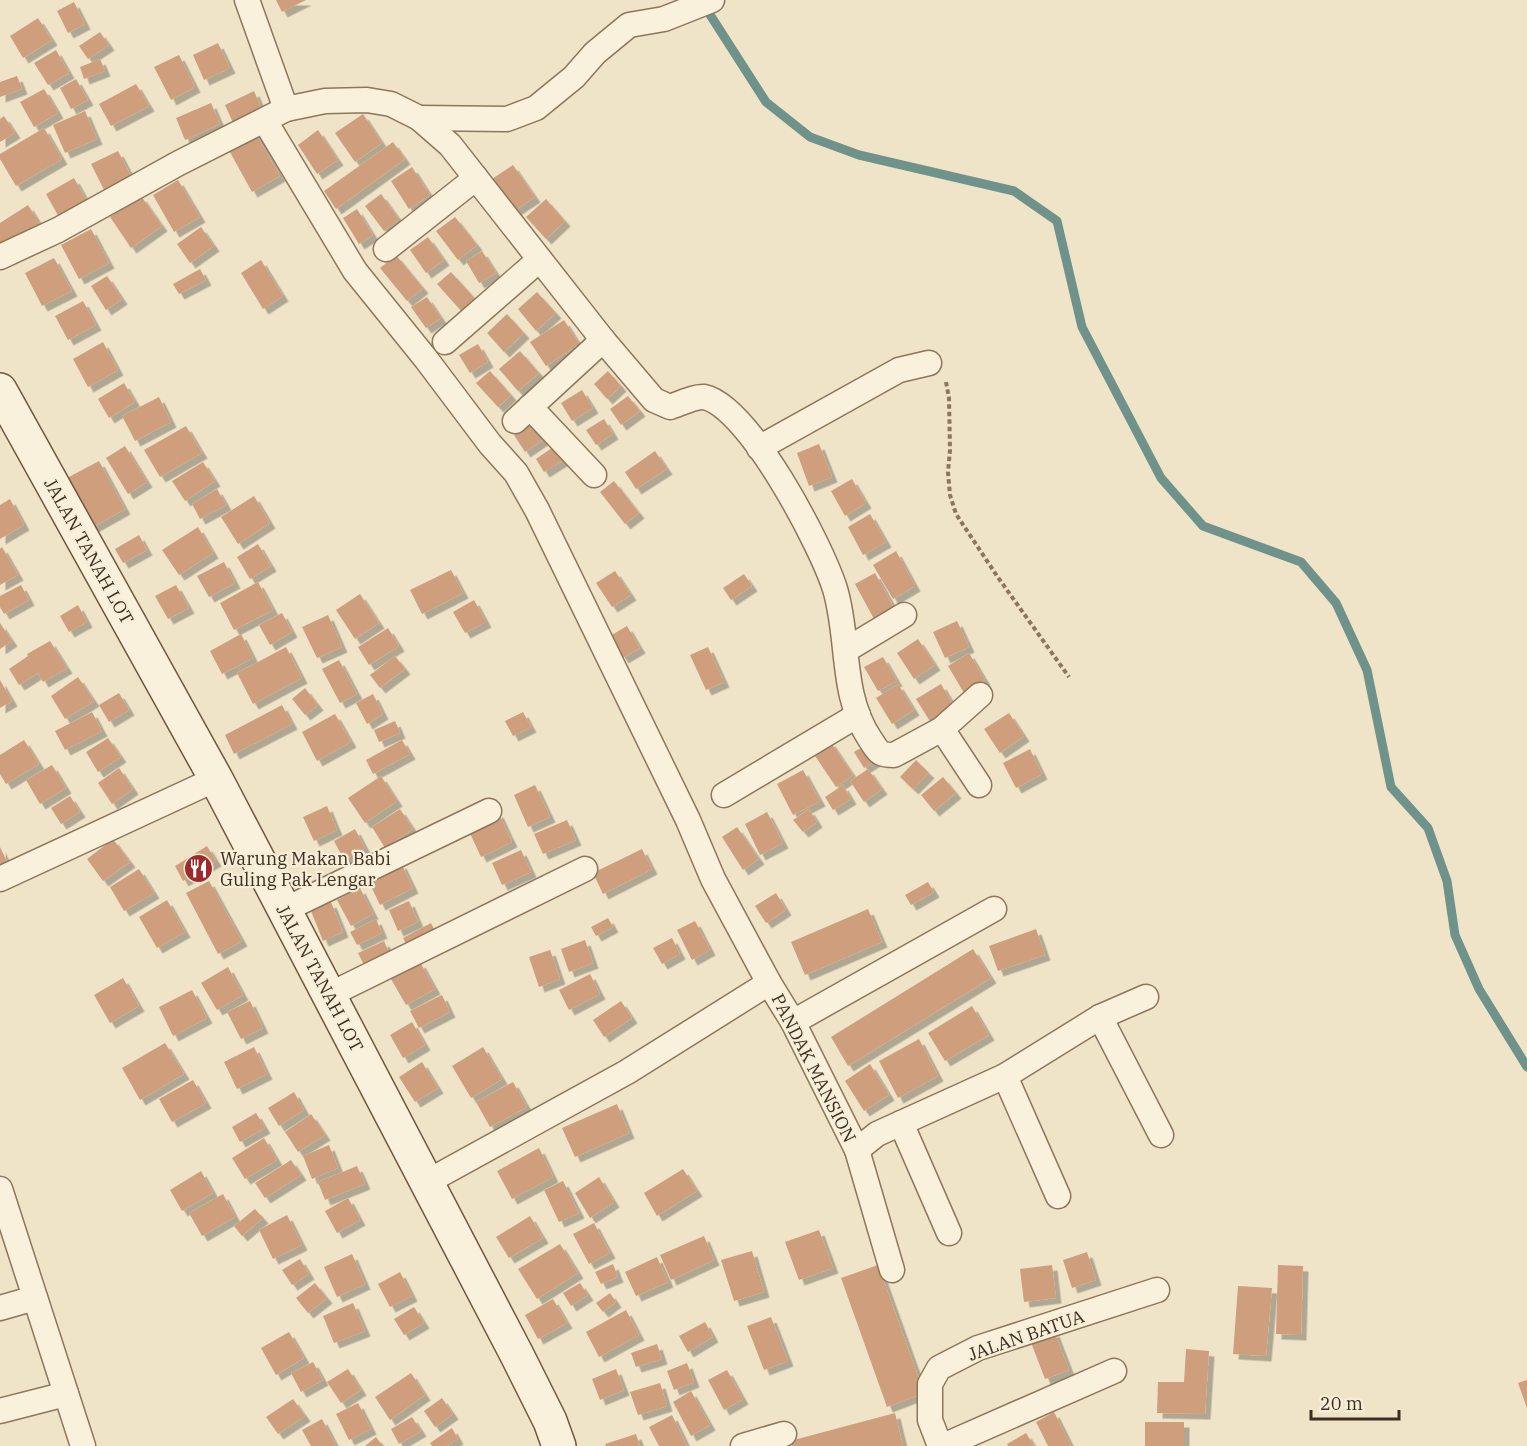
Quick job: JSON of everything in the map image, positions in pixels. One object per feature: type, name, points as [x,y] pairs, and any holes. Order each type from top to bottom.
[{"type":"main road","name":"JALAN TANAH LOT","points":[[0,390],[216,779],[518,1355],[550,1420],[560,1446]]},
{"type":"street","points":[[247,0],[286,109]]},
{"type":"street","points":[[419,118],[507,119],[536,108],[574,77],[620,32],[635,24],[664,19],[712,0]]},
{"type":"street","points":[[0,257],[58,230],[179,163],[286,109],[325,101],[367,100],[391,104],[419,118],[450,145],[539,260],[654,400],[670,407],[702,397],[717,402],[759,448],[798,508],[835,590],[846,650],[849,690],[858,715],[878,750],[885,754],[894,754],[942,729],[980,695]]},
{"type":"street","points":[[265,121],[355,271],[426,359],[490,444],[516,473],[537,510],[688,820],[713,879],[770,983]]},
{"type":"street","points":[[386,249],[476,178]]},
{"type":"street","points":[[445,342],[539,260]]},
{"type":"street","points":[[594,475],[523,414],[603,340]]},
{"type":"street","points":[[759,448],[899,370],[929,363]]},
{"type":"street","points":[[846,650],[904,615]]},
{"type":"street","points":[[724,795],[858,715]]},
{"type":"street","points":[[942,729],[979,785]]},
{"type":"street","points":[[0,879],[216,779]]},
{"type":"street","points":[[284,910],[489,811]]},
{"type":"street","points":[[329,995],[585,869]]},
{"type":"street","points":[[793,1022],[994,909]]},
{"type":"street","name":"PANDAK MANSION","points":[[427,1182],[627,1072],[770,983],[793,1022],[856,1150],[877,1134],[1005,1076],[1100,1017],[1146,997]]},
{"type":"street","points":[[1100,1017],[1161,1135]]},
{"type":"street","points":[[1005,1076],[1058,1196]]},
{"type":"street","points":[[901,1123],[949,1233]]},
{"type":"street","points":[[856,1150],[892,1270]]},
{"type":"street","points":[[0,1192],[83,1446]]},
{"type":"street","name":"JALAN BATUA","points":[[942,1446],[930,1420],[930,1384],[939,1368],[978,1348],[1157,1290]]},
{"type":"street","points":[[0,1308],[35,1298]]},
{"type":"street","points":[[942,1446],[1114,1371]]},
{"type":"street","points":[[0,1411],[66,1394]]},
{"type":"street","points":[[744,1446],[784,1434]]},
{"type":"path","points":[[929,363],[937,366],[943,373],[949,398],[948,472],[950,495],[956,514],[1070,677]]},
{"type":"building","points":[[276,0],[306,0],[282,12]]},
{"type":"building","points":[[74,2],[85,24],[68,33],[57,11]]},
{"type":"building","points":[[38,18],[52,40],[23,58],[10,36]]},
{"type":"building","points":[[100,32],[109,45],[88,59],[79,46]]},
{"type":"building","points":[[218,43],[230,68],[204,80],[193,55]]},
{"type":"building","points":[[56,50],[69,73],[48,85],[34,63]]},
{"type":"building","points":[[179,55],[195,87],[171,100],[154,67]]},
{"type":"building","points":[[100,59],[105,71],[84,79],[80,67]]},
{"type":"building","points":[[17,76],[22,89],[0,97],[0,82]]},
{"type":"building","points":[[76,79],[88,100],[71,109],[60,88]]},
{"type":"building","points":[[136,84],[149,106],[111,126],[99,104]]},
{"type":"building","points":[[44,89],[58,113],[34,127],[20,102]]},
{"type":"building","points":[[254,91],[263,112],[234,125],[225,105]]},
{"type":"building","points":[[211,103],[220,124],[185,140],[176,118]]},
{"type":"building","points":[[85,111],[97,139],[65,153],[53,125]]},
{"type":"building","points":[[363,114],[382,143],[355,162],[335,133]]},
{"type":"building","points":[[4,116],[15,133],[0,142],[0,119]]},
{"type":"building","points":[[44,128],[62,159],[16,186],[0,159],[0,154]]},
{"type":"building","points":[[254,130],[280,176],[252,192],[226,145]]},
{"type":"building","points":[[318,130],[338,160],[317,174],[298,145]]},
{"type":"building","points":[[393,142],[405,159],[336,209],[324,191]]},
{"type":"building","points":[[118,151],[131,176],[104,190],[91,164]]},
{"type":"building","points":[[513,165],[535,197],[508,215],[486,183]]},
{"type":"building","points":[[412,167],[430,195],[409,209],[391,181]]},
{"type":"building","points":[[74,178],[88,203],[60,219],[46,194]]},
{"type":"building","points":[[178,180],[200,217],[174,232],[153,195]]},
{"type":"building","points":[[381,194],[399,219],[384,231],[365,206]]},
{"type":"building","points":[[141,196],[162,226],[131,248],[110,217]]},
{"type":"building","points":[[546,199],[565,221],[546,239],[526,217]]},
{"type":"building","points":[[28,205],[43,229],[0,249],[0,223]]},
{"type":"building","points":[[357,209],[373,235],[359,244],[343,218]]},
{"type":"building","points":[[455,217],[477,245],[458,260],[436,231]]},
{"type":"building","points":[[201,227],[214,246],[190,263],[177,244]]},
{"type":"building","points":[[91,229],[109,263],[79,279],[61,245]]},
{"type":"building","points":[[428,237],[444,260],[426,273],[410,250]]},
{"type":"building","points":[[482,251],[496,273],[479,283],[466,261]]},
{"type":"building","points":[[396,255],[423,288],[407,301],[380,268]]},
{"type":"building","points":[[54,258],[72,291],[42,306],[25,273]]},
{"type":"building","points":[[261,260],[283,296],[263,309],[241,273]]},
{"type":"building","points":[[200,269],[206,280],[179,294],[173,284]]},
{"type":"building","points":[[451,272],[478,302],[464,314],[437,284]]},
{"type":"building","points":[[107,276],[122,299],[106,310],[91,286]]},
{"type":"building","points":[[537,292],[556,313],[536,331],[518,309]]},
{"type":"building","points":[[427,297],[441,318],[426,328],[411,307]]},
{"type":"building","points":[[83,301],[96,325],[68,340],[55,316]]},
{"type":"building","points":[[507,314],[524,333],[504,352],[487,333]]},
{"type":"building","points":[[564,320],[579,344],[546,366],[530,342]]},
{"type":"building","points":[[103,342],[118,370],[88,387],[73,359]]},
{"type":"building","points":[[478,344],[488,362],[470,373],[459,355]]},
{"type":"building","points":[[520,351],[539,373],[518,391],[499,369]]},
{"type":"building","points":[[490,371],[511,395],[498,407],[476,383]]},
{"type":"building","points":[[608,371],[621,386],[607,399],[594,384]]},
{"type":"building","points":[[124,383],[135,402],[109,418],[98,399]]},
{"type":"building","points":[[582,390],[593,408],[572,421],[561,403]]},
{"type":"building","points":[[628,396],[640,411],[621,425],[610,409]]},
{"type":"building","points":[[159,397],[171,422],[135,441],[122,416]]},
{"type":"building","points":[[540,419],[550,435],[525,452],[514,435]]},
{"type":"building","points":[[604,419],[613,434],[596,445],[586,430]]},
{"type":"building","points":[[186,426],[202,453],[160,477],[144,450]]},
{"type":"building","points":[[819,444],[832,477],[809,486],[797,453]]},
{"type":"building","points":[[556,445],[565,459],[544,472],[536,459]]},
{"type":"building","points":[[125,446],[147,482],[128,494],[106,458]]},
{"type":"building","points":[[655,451],[667,469],[636,489],[625,472]]},
{"type":"building","points":[[99,461],[125,509],[93,527],[67,478]]},
{"type":"building","points":[[203,462],[215,481],[185,501],[172,481]]},
{"type":"building","points":[[852,479],[866,503],[845,516],[831,491]]},
{"type":"building","points":[[614,481],[639,513],[625,524],[600,492]]},
{"type":"building","points":[[217,489],[226,505],[200,519],[192,504]]},
{"type":"building","points":[[254,496],[270,523],[238,544],[221,517]]},
{"type":"building","points":[[10,499],[24,525],[0,539],[0,505]]},
{"type":"building","points":[[870,514],[886,542],[863,555],[848,527]]},
{"type":"building","points":[[198,527],[213,553],[179,575],[162,550]]},
{"type":"building","points":[[139,535],[147,550],[123,563],[115,549]]},
{"type":"building","points":[[258,544],[271,566],[250,579],[237,557]]},
{"type":"building","points":[[2,547],[18,575],[0,585],[0,549]]},
{"type":"building","points":[[896,551],[915,586],[893,599],[873,565]]},
{"type":"building","points":[[224,562],[235,583],[209,597],[197,576]]},
{"type":"building","points":[[451,570],[463,593],[422,614],[410,590]]},
{"type":"building","points":[[615,571],[631,595],[612,607],[596,583]]},
{"type":"building","points":[[875,573],[894,608],[874,619],[855,584]]},
{"type":"building","points":[[744,574],[752,586],[731,600],[723,588]]},
{"type":"building","points":[[258,582],[273,610],[234,630],[220,603]]},
{"type":"building","points":[[21,585],[29,600],[4,614],[0,607],[0,596]]},
{"type":"building","points":[[176,585],[189,608],[168,619],[155,596]]},
{"type":"building","points":[[360,594],[379,623],[355,639],[336,610]]},
{"type":"building","points":[[474,600],[486,622],[465,633],[453,612]]},
{"type":"building","points":[[78,605],[87,622],[69,632],[60,616]]},
{"type":"building","points":[[282,613],[292,632],[270,645],[259,625]]},
{"type":"building","points":[[328,615],[342,647],[317,658],[302,627]]},
{"type":"building","points":[[957,621],[969,647],[945,658],[933,632]]},
{"type":"building","points":[[0,623],[12,641],[0,649]]},
{"type":"building","points":[[627,626],[640,648],[623,658],[610,636]]},
{"type":"building","points":[[388,628],[399,646],[369,665],[358,647]]},
{"type":"building","points":[[241,634],[253,658],[222,674],[210,651]]},
{"type":"building","points":[[918,639],[935,665],[914,679],[897,653]]},
{"type":"building","points":[[50,641],[67,668],[43,682],[38,673],[19,685],[9,669],[28,656],[27,654]]},
{"type":"building","points":[[286,647],[302,678],[253,704],[237,673]]},
{"type":"building","points":[[708,647],[724,682],[706,690],[690,655]]},
{"type":"building","points":[[969,653],[985,680],[964,693],[948,666]]},
{"type":"building","points":[[395,656],[405,669],[380,688],[370,675]]},
{"type":"building","points":[[883,657],[897,681],[878,691],[864,667]]},
{"type":"building","points":[[339,660],[357,694],[340,703],[322,669]]},
{"type":"building","points":[[78,677],[94,701],[65,719],[51,696]]},
{"type":"building","points":[[0,680],[12,701],[0,708]]},
{"type":"building","points":[[898,684],[914,710],[892,724],[876,698]]},
{"type":"building","points":[[941,684],[957,711],[933,726],[916,699]]},
{"type":"building","points":[[305,688],[318,705],[305,715],[292,699]]},
{"type":"building","points":[[119,693],[129,710],[109,722],[99,705]]},
{"type":"building","points":[[373,694],[383,714],[367,724],[356,703]]},
{"type":"building","points":[[282,705],[292,724],[234,754],[225,735]]},
{"type":"building","points":[[92,712],[102,731],[65,750],[55,731]]},
{"type":"building","points":[[523,712],[531,727],[513,736],[505,721]]},
{"type":"building","points":[[1009,713],[1024,736],[1000,753],[984,729]]},
{"type":"building","points":[[335,714],[351,742],[317,761],[302,732]]},
{"type":"building","points":[[395,721],[400,733],[379,742],[374,730]]},
{"type":"building","points":[[108,738],[121,757],[98,772],[86,752]]},
{"type":"building","points":[[24,740],[39,764],[6,784],[0,774],[0,755]]},
{"type":"building","points":[[402,740],[410,754],[373,774],[366,760]]},
{"type":"building","points":[[830,741],[853,775],[836,787],[813,753]]},
{"type":"building","points":[[871,742],[880,758],[864,768],[854,752]]},
{"type":"building","points":[[1030,749],[1042,774],[1016,788],[1003,763]]},
{"type":"building","points":[[916,760],[929,773],[913,789],[900,777]]},
{"type":"building","points":[[52,765],[66,788],[40,804],[26,780]]},
{"type":"building","points":[[119,768],[133,789],[112,804],[98,783]]},
{"type":"building","points":[[868,769],[882,789],[864,802],[850,781]]},
{"type":"building","points":[[803,770],[820,801],[793,815],[777,784]]},
{"type":"building","points":[[381,776],[397,801],[365,823],[348,798]]},
{"type":"building","points":[[943,777],[956,793],[934,811],[921,795]]},
{"type":"building","points":[[535,785],[550,817],[528,827],[514,795]]},
{"type":"building","points":[[843,785],[851,799],[833,810],[825,797]]},
{"type":"building","points":[[70,796],[80,812],[61,824],[51,808]]},
{"type":"building","points":[[327,806],[337,830],[314,841],[303,817]]},
{"type":"building","points":[[400,809],[413,829],[385,848],[372,827]]},
{"type":"building","points":[[809,809],[817,822],[803,832],[793,820]]},
{"type":"building","points":[[498,812],[512,842],[481,857],[467,827]]},
{"type":"building","points":[[767,812],[783,843],[760,855],[745,824]]},
{"type":"building","points":[[567,820],[576,840],[543,854],[534,834]]},
{"type":"building","points":[[737,827],[759,859],[743,870],[722,837]]},
{"type":"building","points":[[355,829],[365,848],[344,860],[334,841]]},
{"type":"building","points":[[113,839],[130,862],[103,881],[87,859]]},
{"type":"building","points":[[207,846],[216,861],[183,881],[175,866]]},
{"type":"building","points":[[0,847],[9,866],[0,870]]},
{"type":"building","points":[[642,849],[652,869],[603,894],[593,873]]},
{"type":"building","points":[[521,850],[531,872],[502,885],[492,863]]},
{"type":"building","points":[[401,863],[413,888],[380,905],[368,880]]},
{"type":"building","points":[[139,869],[154,893],[124,911],[110,887]]},
{"type":"building","points":[[209,881],[242,941],[218,954],[186,893]]},
{"type":"building","points":[[928,882],[934,892],[911,905],[905,895]]},
{"type":"building","points":[[360,888],[373,914],[351,926],[337,900]]},
{"type":"building","points":[[776,893],[786,910],[766,923],[755,906]]},
{"type":"building","points":[[167,900],[185,932],[157,948],[139,917]]},
{"type":"building","points":[[409,901],[418,922],[398,931],[389,910]]},
{"type":"building","points":[[331,902],[343,932],[323,941],[311,911]]},
{"type":"building","points":[[868,909],[882,942],[805,975],[791,942]]},
{"type":"building","points":[[608,918],[613,927],[596,936],[591,927]]},
{"type":"building","points":[[376,919],[382,933],[357,945],[350,932]]},
{"type":"building","points":[[695,921],[710,950],[692,960],[677,930]]},
{"type":"building","points":[[431,923],[438,937],[410,951],[403,938]]},
{"type":"building","points":[[1036,929],[1045,955],[998,971],[989,946]]},
{"type":"building","points":[[672,938],[680,954],[662,964],[653,948]]},
{"type":"building","points":[[585,940],[593,963],[569,972],[561,949]]},
{"type":"building","points":[[384,941],[391,957],[366,969],[358,953]]},
{"type":"building","points":[[973,949],[991,978],[848,1066],[831,1037]]},
{"type":"building","points":[[550,950],[560,979],[539,987],[529,957]]},
{"type":"building","points":[[420,962],[435,989],[406,1005],[391,979]]},
{"type":"building","points":[[228,967],[243,995],[217,1010],[201,983]]},
{"type":"building","points":[[590,974],[600,994],[569,1010],[559,990]]},
{"type":"building","points":[[123,978],[139,1006],[110,1023],[94,995]]},
{"type":"building","points":[[192,990],[207,1018],[173,1036],[159,1007]]},
{"type":"building","points":[[442,995],[450,1012],[419,1028],[410,1011]]},
{"type":"building","points":[[250,1001],[263,1028],[241,1039],[227,1012]]},
{"type":"building","points":[[621,1001],[632,1018],[604,1037],[593,1020]]},
{"type":"building","points":[[972,1006],[989,1035],[945,1061],[928,1033]]},
{"type":"building","points":[[412,1022],[425,1045],[403,1058],[390,1035]]},
{"type":"building","points":[[919,1039],[938,1076],[898,1098],[879,1061]]},
{"type":"building","points":[[165,1043],[184,1074],[140,1100],[122,1068]]},
{"type":"building","points":[[254,1047],[267,1074],[237,1089],[224,1062]]},
{"type":"building","points":[[483,1047],[502,1079],[471,1098],[452,1066]]},
{"type":"building","points":[[422,1062],[438,1088],[415,1102],[399,1077]]},
{"type":"building","points":[[870,1064],[889,1095],[864,1111],[845,1081]]},
{"type":"building","points":[[193,1080],[206,1103],[172,1122],[159,1099]]},
{"type":"building","points":[[513,1082],[527,1107],[490,1127],[476,1102]]},
{"type":"building","points":[[294,1092],[304,1110],[279,1126],[268,1108]]},
{"type":"building","points":[[617,1104],[629,1133],[575,1157],[562,1128]]},
{"type":"building","points":[[256,1113],[265,1128],[240,1142],[232,1127]]},
{"type":"building","points":[[311,1114],[325,1135],[298,1152],[285,1132]]},
{"type":"building","points":[[264,1138],[277,1160],[245,1179],[232,1158]]},
{"type":"building","points":[[329,1145],[338,1168],[312,1179],[303,1156]]},
{"type":"building","points":[[539,1148],[553,1177],[512,1199],[497,1171]]},
{"type":"building","points":[[291,1160],[301,1175],[265,1198],[255,1183]]},
{"type":"building","points":[[357,1166],[365,1184],[325,1200],[318,1182]]},
{"type":"building","points":[[683,1169],[697,1191],[657,1216],[644,1193]]},
{"type":"building","points":[[201,1171],[213,1193],[182,1211],[170,1190]]},
{"type":"building","points":[[599,1177],[614,1202],[590,1218],[575,1193]]},
{"type":"building","points":[[563,1181],[579,1213],[559,1222],[544,1190]]},
{"type":"building","points":[[223,1194],[235,1217],[202,1236],[189,1213]]},
{"type":"building","points":[[348,1198],[360,1220],[337,1233],[325,1211]]},
{"type":"building","points":[[255,1209],[263,1218],[242,1236],[234,1226]]},
{"type":"building","points":[[287,1215],[302,1245],[273,1259],[259,1230]]},
{"type":"building","points":[[530,1216],[543,1238],[509,1258],[496,1237]]},
{"type":"building","points":[[594,1223],[610,1253],[589,1264],[573,1234]]},
{"type":"building","points":[[819,1230],[833,1268],[799,1280],[785,1242]]},
{"type":"building","points":[[704,1236],[714,1260],[671,1280],[660,1255]]},
{"type":"building","points":[[560,1244],[578,1273],[537,1299],[518,1269]]},
{"type":"building","points":[[752,1251],[764,1292],[734,1301],[721,1260]]},
{"type":"building","points":[[1087,1252],[1096,1280],[1072,1288],[1063,1260]]},
{"type":"building","points":[[352,1254],[365,1284],[337,1297],[324,1267]]},
{"type":"building","points":[[657,1257],[668,1282],[636,1296],[625,1272]]},
{"type":"building","points":[[300,1259],[309,1274],[292,1285],[282,1270]]},
{"type":"building","points":[[613,1264],[618,1277],[601,1284],[595,1272]]},
{"type":"building","points":[[878,1265],[924,1393],[887,1407],[841,1278]]},
{"type":"building","points":[[1052,1265],[1056,1298],[1024,1302],[1020,1269]]},
{"type":"building","points":[[1278,1265],[1303,1266],[1301,1335],[1276,1334]]},
{"type":"building","points":[[400,1272],[412,1296],[390,1307],[378,1284]]},
{"type":"building","points":[[315,1283],[327,1298],[308,1313],[296,1298]]},
{"type":"building","points":[[580,1283],[588,1295],[571,1306],[563,1293]]},
{"type":"building","points":[[1238,1286],[1272,1288],[1266,1356],[1233,1354]]},
{"type":"building","points":[[610,1293],[616,1302],[603,1312],[596,1303]]},
{"type":"building","points":[[553,1299],[567,1323],[538,1339],[525,1315]]},
{"type":"building","points":[[353,1303],[365,1331],[334,1343],[323,1316]]},
{"type":"building","points":[[414,1307],[424,1323],[404,1335],[394,1319]]},
{"type":"building","points":[[626,1310],[639,1335],[599,1357],[586,1332]]},
{"type":"building","points":[[771,1317],[788,1361],[764,1370],[747,1326]]},
{"type":"building","points":[[705,1322],[713,1337],[688,1352],[679,1336]]},
{"type":"building","points":[[1054,1331],[1069,1370],[1045,1379],[1030,1340]]},
{"type":"building","points":[[289,1332],[304,1358],[276,1375],[261,1348]]},
{"type":"building","points":[[657,1344],[662,1359],[636,1367],[631,1353]]},
{"type":"building","points":[[1186,1349],[1209,1351],[1205,1414],[1157,1413],[1158,1382],[1184,1382]]},
{"type":"building","points":[[313,1362],[323,1380],[301,1392],[291,1373]]},
{"type":"building","points":[[687,1363],[694,1382],[674,1390],[667,1371]]},
{"type":"building","points":[[348,1369],[361,1390],[341,1403],[327,1382]]},
{"type":"building","points":[[616,1369],[624,1390],[600,1400],[592,1379]]},
{"type":"building","points":[[727,1370],[743,1399],[724,1410],[708,1380]]},
{"type":"building","points":[[411,1373],[425,1395],[390,1420],[375,1397]]},
{"type":"building","points":[[1527,1380],[1527,1408],[1518,1383]]},
{"type":"building","points":[[660,1383],[667,1406],[638,1415],[630,1392]]},
{"type":"building","points":[[691,1391],[710,1425],[691,1436],[673,1402]]},
{"type":"building","points":[[442,1398],[453,1414],[435,1427],[424,1411]]},
{"type":"building","points":[[293,1399],[305,1416],[278,1434],[266,1417]]},
{"type":"building","points":[[358,1403],[371,1429],[349,1440],[336,1414]]},
{"type":"building","points":[[1054,1412],[1071,1446],[1048,1446],[1036,1422]]},
{"type":"building","points":[[895,1413],[903,1446],[792,1446],[790,1441]]},
{"type":"building","points":[[672,1415],[687,1446],[659,1446],[649,1427]]},
{"type":"building","points":[[412,1417],[421,1431],[399,1444],[391,1429]]},
{"type":"building","points":[[322,1419],[336,1446],[311,1446],[302,1430]]},
{"type":"building","points":[[1145,1422],[1184,1422],[1184,1446],[1145,1446]]},
{"type":"building","points":[[452,1428],[458,1439],[447,1446],[432,1446],[430,1443]]},
{"type":"building","points":[[1026,1433],[1034,1446],[1008,1446],[1007,1444]]},
{"type":"building","points":[[636,1434],[640,1446],[606,1446],[605,1444]]},
{"type":"building","points":[[376,1437],[383,1446],[365,1446]]},
{"type":"waterway","points":[[705,2],[707,10],[766,102],[810,137],[859,155],[1014,191],[1057,221],[1082,327],[1161,478],[1203,526],[1301,562],[1336,603],[1367,670],[1391,787],[1428,828],[1447,881],[1455,935],[1479,989],[1527,1067]]},
{"type":"place","name":"Warung Makan Babi Guling Pak Lengar","points":[[199,868]]}]
